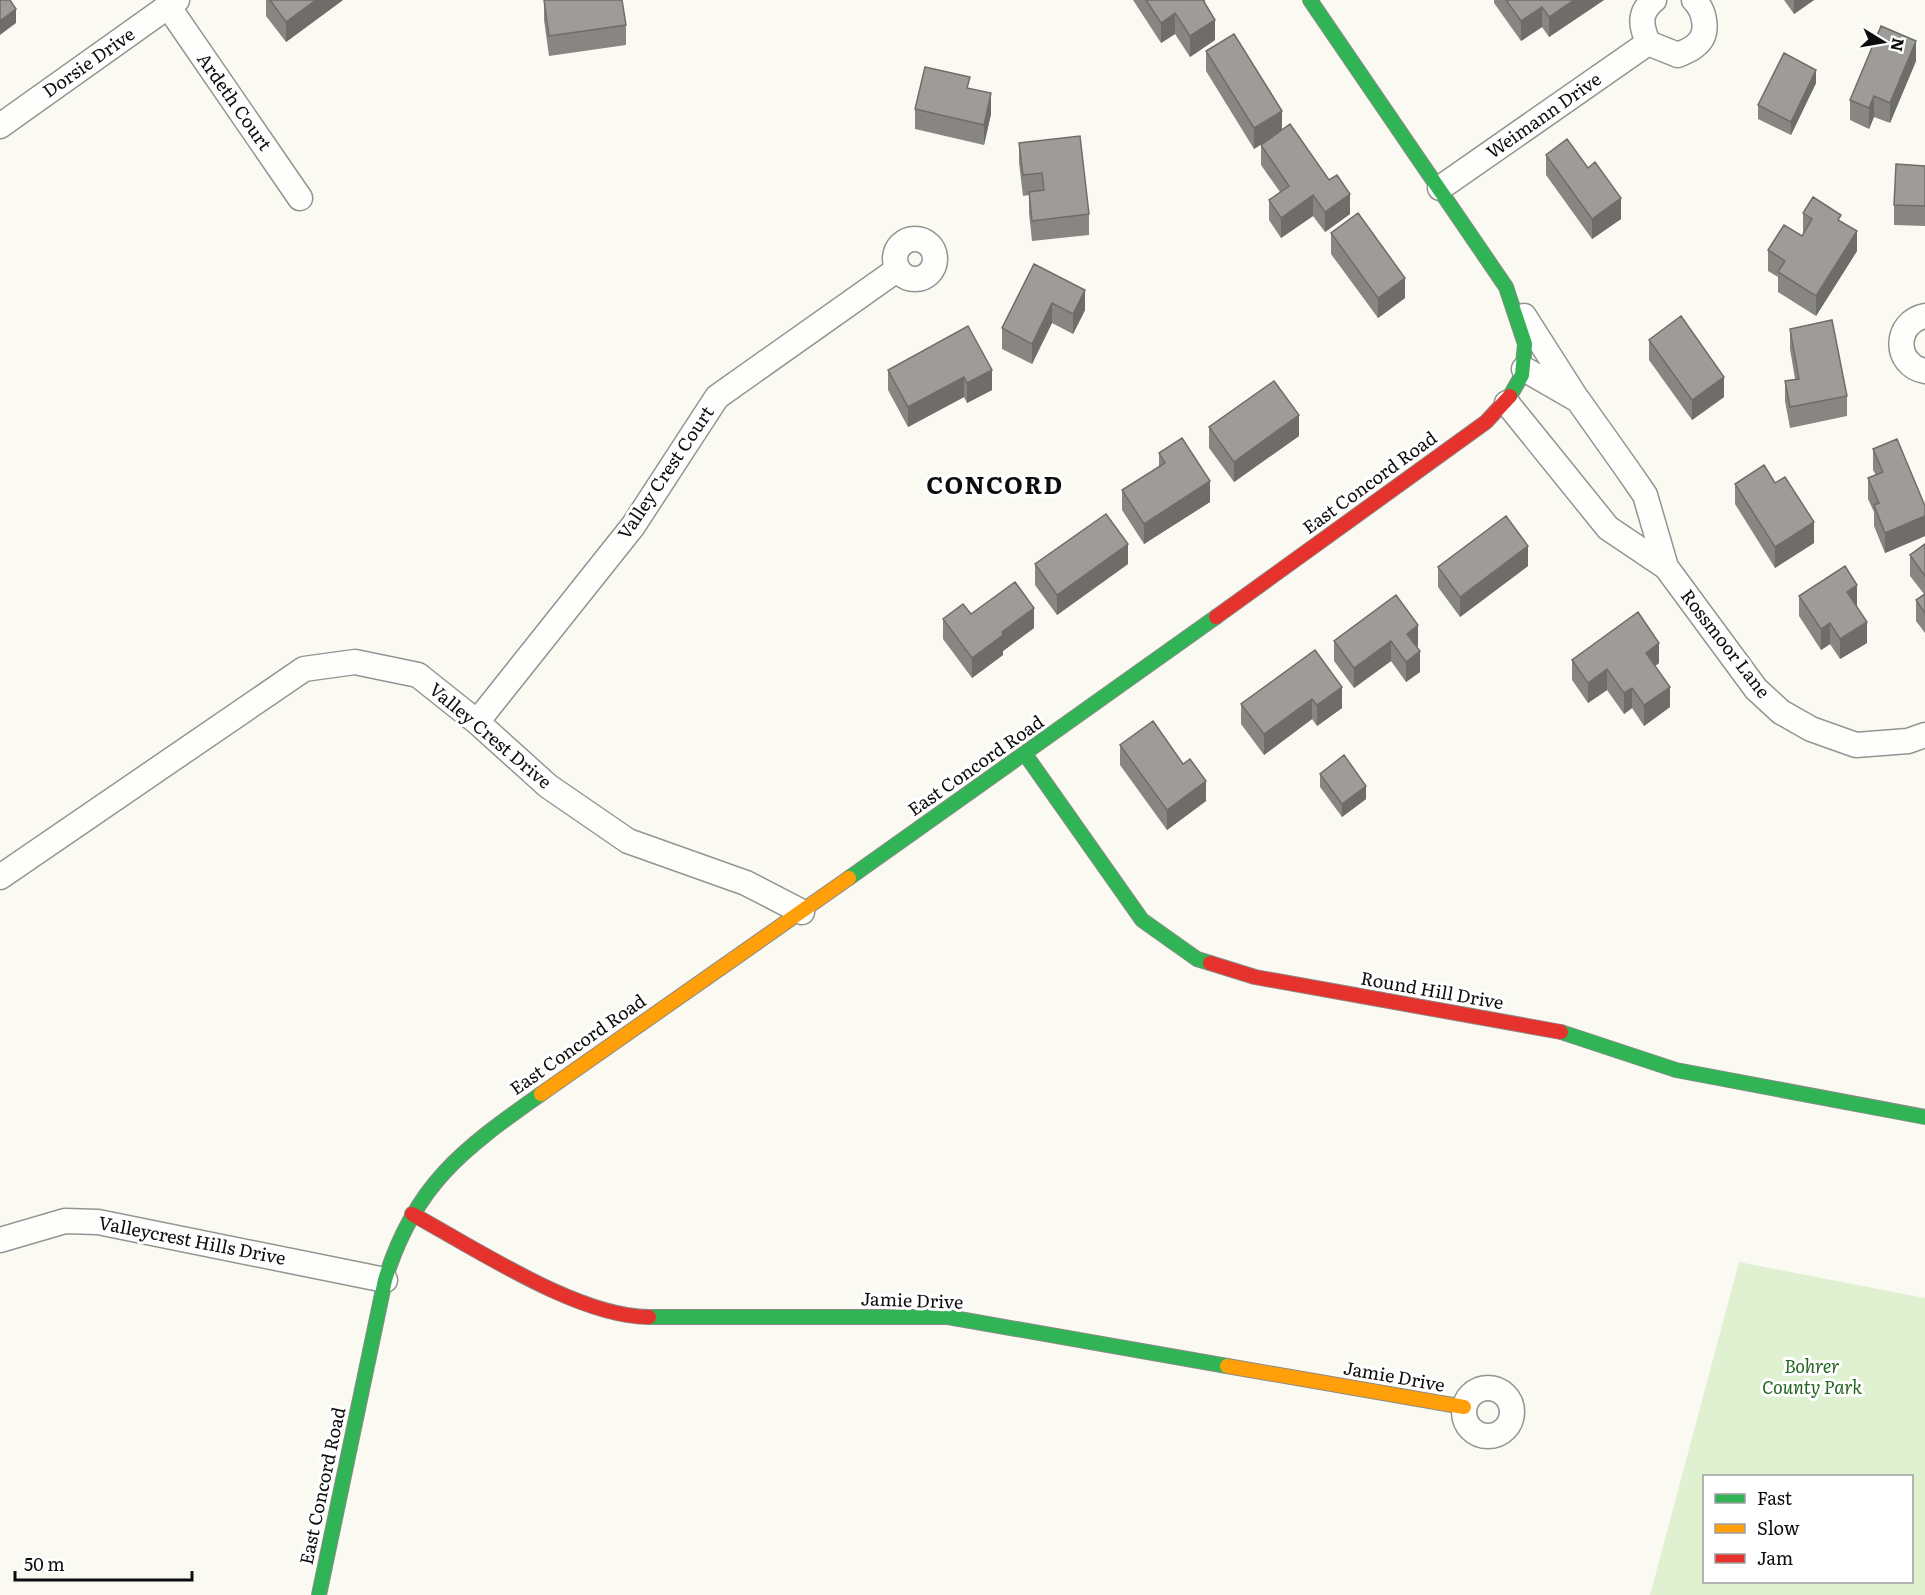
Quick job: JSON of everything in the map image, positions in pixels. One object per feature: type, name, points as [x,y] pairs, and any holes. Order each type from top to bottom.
[{"type":"street","name":"East Concord Road","points":[[319,1595],[394,1251],[412,1214],[439,1175],[492,1128],[1025,754],[1486,422],[1507,403],[1517,389],[1524,369],[1527,350],[1523,327],[1506,287],[1310,0]]},
{"type":"street","points":[[1654,0],[1645,8],[1641,25],[1648,44],[1678,55],[1698,44],[1705,26],[1702,8],[1694,0]]},
{"type":"street","name":"Dorsie Drive","points":[[0,126],[173,3]]},
{"type":"street","name":"Ardeth Court","points":[[173,3],[300,198]]},
{"type":"street","name":"Weimann Drive","points":[[1440,188],[1648,44]]},
{"type":"street","name":"Valley Crest Court","points":[[477,722],[633,526],[717,397],[898,269]]},
{"type":"street","name":"Rossmoor Lane","points":[[1506,287],[1578,400],[1646,495],[1665,567]]},
{"type":"street","points":[[1925,316],[1915,318],[1906,326],[1900,340],[1902,353],[1908,363],[1925,371]]},
{"type":"street","name":"Rossmoor Lane","points":[[1524,369],[1578,400]]},
{"type":"street","name":"Rossmoor Lane","points":[[1507,403],[1608,528],[1665,567],[1756,689],[1781,712],[1811,729],[1856,745],[1908,741],[1925,735]]},
{"type":"street","name":"Valley Crest Drive","points":[[0,877],[304,669],[355,662],[418,675],[477,722],[548,786],[628,841],[746,883],[802,912]]},
{"type":"street","name":"Round Hill Drive","points":[[1025,754],[1142,921],[1197,959],[1255,977],[1566,1033],[1676,1070],[1925,1117]]},
{"type":"street","name":"Jamie Drive","points":[[412,1214],[563,1296],[634,1317],[948,1317],[1464,1407]]},
{"type":"street","name":"Valleycrest Hills Drive","points":[[0,1240],[65,1221],[98,1222],[386,1280]]},
{"type":"green space","name":"Bohrer County Park","points":[[1739,1262],[1925,1298],[1925,1595],[1650,1595]]},
{"type":"building","points":[[0,0],[10,0],[16,9],[0,21]]},
{"type":"building","points":[[270,0],[316,0],[286,22]]},
{"type":"building","points":[[544,0],[622,0],[626,25],[549,36]]},
{"type":"building","points":[[1146,0],[1203,0],[1215,20],[1190,36],[1175,13],[1161,23]]},
{"type":"building","points":[[1506,0],[1574,0],[1549,17],[1542,7],[1521,21]]},
{"type":"building","points":[[1881,26],[1916,41],[1890,103],[1874,96],[1869,108],[1850,100]]},
{"type":"building","points":[[1234,34],[1282,111],[1254,128],[1206,51]]},
{"type":"building","points":[[1784,53],[1816,70],[1791,122],[1758,105]]},
{"type":"building","points":[[925,67],[970,77],[967,88],[991,93],[984,125],[915,109]]},
{"type":"building","points":[[1290,124],[1329,180],[1337,175],[1350,194],[1325,212],[1313,195],[1281,218],[1269,200],[1289,186],[1261,145]]},
{"type":"building","points":[[1080,136],[1089,214],[1032,221],[1029,192],[1044,190],[1042,173],[1023,175],[1019,143]]},
{"type":"building","points":[[1567,139],[1588,168],[1595,162],[1621,198],[1592,219],[1546,155]]},
{"type":"building","points":[[1896,164],[1925,166],[1925,206],[1894,205]]},
{"type":"building","points":[[1813,197],[1841,215],[1838,220],[1857,231],[1816,296],[1778,272],[1785,261],[1768,250],[1784,225],[1802,236],[1812,219],[1803,213]]},
{"type":"building","points":[[1358,213],[1405,278],[1378,298],[1331,233]]},
{"type":"building","points":[[1034,264],[1085,290],[1073,314],[1052,303],[1032,344],[1002,328]]},
{"type":"building","points":[[1681,316],[1724,377],[1692,400],[1649,340]]},
{"type":"building","points":[[1832,320],[1847,396],[1790,407],[1785,381],[1799,379],[1790,329]]},
{"type":"building","points":[[968,326],[992,370],[967,383],[964,377],[908,407],[888,370]]},
{"type":"building","points":[[1274,381],[1299,415],[1234,462],[1209,427]]},
{"type":"building","points":[[1182,438],[1210,481],[1144,524],[1122,490],[1165,463],[1159,453]]},
{"type":"building","points":[[1897,439],[1925,506],[1925,516],[1885,533],[1874,505],[1879,503],[1868,478],[1883,472],[1873,449]]},
{"type":"building","points":[[1764,465],[1775,483],[1785,477],[1814,522],[1775,547],[1735,484]]},
{"type":"building","points":[[1106,514],[1128,544],[1057,595],[1035,564]]},
{"type":"building","points":[[1506,516],[1528,546],[1460,597],[1438,567]]},
{"type":"building","points":[[1925,544],[1925,576],[1910,555]]},
{"type":"building","points":[[1845,566],[1857,585],[1847,592],[1867,622],[1840,639],[1830,623],[1821,629],[1799,596]]},
{"type":"building","points":[[1015,582],[1034,608],[972,658],[943,619],[963,604],[971,614]]},
{"type":"building","points":[[1925,594],[1925,613],[1916,600]]},
{"type":"building","points":[[1396,595],[1418,625],[1407,634],[1420,651],[1406,662],[1391,641],[1354,668],[1334,641]]},
{"type":"building","points":[[1638,612],[1659,643],[1646,653],[1670,687],[1644,705],[1632,688],[1624,693],[1607,669],[1588,683],[1572,660]]},
{"type":"building","points":[[1315,650],[1342,687],[1317,705],[1312,699],[1264,734],[1241,704]]},
{"type":"building","points":[[1153,721],[1183,764],[1190,759],[1206,781],[1167,810],[1120,745]]},
{"type":"building","points":[[1344,755],[1366,786],[1342,804],[1320,774]]},
{"type":"traffic: fast","points":[[1310,0],[1506,287],[1525,344],[1522,375],[1510,396]]},
{"type":"traffic: fast","points":[[849,878],[1216,617]]},
{"type":"traffic: fast","points":[[1025,754],[1142,920],[1197,959],[1210,963]]},
{"type":"traffic: fast","points":[[1561,1032],[1676,1070],[1925,1117]]},
{"type":"traffic: fast","points":[[319,1595],[385,1280],[397,1247],[411,1219],[445,1172],[488,1133],[541,1094]]},
{"type":"traffic: fast","points":[[649,1317],[948,1317],[1227,1366]]},
{"type":"traffic: slow","points":[[541,1094],[849,878]]},
{"type":"traffic: slow","points":[[1227,1366],[1464,1407]]},
{"type":"traffic: jam","points":[[1216,617],[1486,422],[1510,396]]},
{"type":"traffic: jam","points":[[1210,963],[1255,977],[1561,1032]]},
{"type":"traffic: jam","points":[[412,1214],[496,1262],[559,1293],[591,1306],[621,1314],[649,1317]]},
{"type":"district","name":"CONCORD","points":[[995,486]]}]
